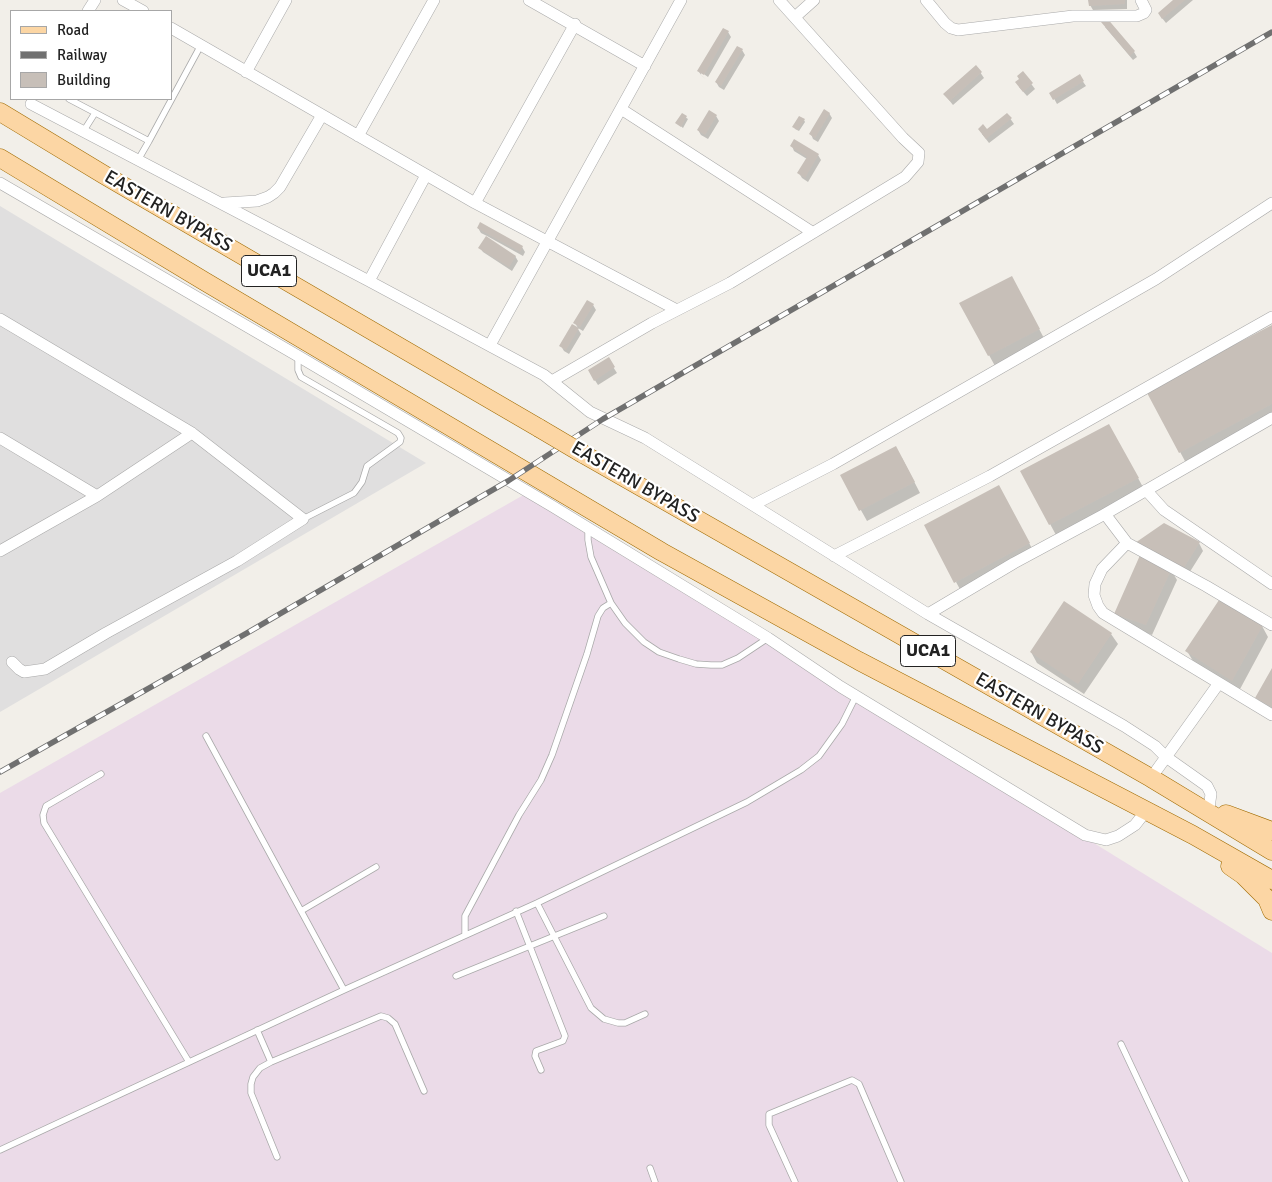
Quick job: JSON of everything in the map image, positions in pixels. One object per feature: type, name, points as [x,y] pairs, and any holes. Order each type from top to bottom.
[{"type":"main road","name":"EASTERN BYPASS","points":[[0,112],[106,176],[583,454],[1151,778],[1272,851]]},
{"type":"main road","name":"EASTERN BYPASS","points":[[0,158],[662,552],[859,661],[1193,835],[1272,880]]},
{"type":"main road","points":[[1186,800],[1272,831]]},
{"type":"main road","points":[[1193,835],[1243,875],[1267,899],[1272,910]]},
{"type":"street","points":[[246,72],[286,0]]},
{"type":"street","points":[[358,136],[434,0]]},
{"type":"street","points":[[529,0],[645,66]]},
{"type":"street","points":[[490,345],[681,0]]},
{"type":"street","points":[[552,381],[677,310],[730,283],[905,177],[916,166],[920,157],[919,154],[779,0]]},
{"type":"street","points":[[795,17],[814,0]]},
{"type":"street","points":[[926,0],[945,23],[951,28],[958,30],[1074,16],[1137,16],[1146,10],[1141,0]]},
{"type":"street","points":[[475,203],[574,24]]},
{"type":"street","points":[[172,29],[475,203],[677,310]]},
{"type":"street","points":[[18,123],[32,101],[83,132],[222,203],[490,345],[552,381],[590,412],[645,438],[928,614],[1124,726],[1155,746],[1166,757],[1207,786],[1212,794],[1210,808]]},
{"type":"street","points":[[621,109],[812,232]]},
{"type":"street","points":[[222,203],[257,201],[268,198],[274,193],[280,187],[322,115]]},
{"type":"street","points":[[369,281],[426,175]]},
{"type":"street","points":[[0,183],[447,443],[768,638],[856,696],[1085,835],[1106,840],[1118,836],[1135,825],[1146,811]]},
{"type":"street","points":[[753,505],[833,464],[1156,280],[1272,203]]},
{"type":"street","points":[[834,556],[990,476],[1272,317]]},
{"type":"street","points":[[0,319],[192,433],[303,519],[237,561],[45,669],[24,672],[19,670],[12,662]]},
{"type":"street","points":[[928,614],[1014,563],[1106,514],[1272,418]]},
{"type":"street","points":[[0,551],[97,496],[192,433]]},
{"type":"street","points":[[0,438],[97,496]]},
{"type":"street","points":[[1146,490],[1172,516],[1272,584]]},
{"type":"street","points":[[1106,514],[1127,543],[1272,625]]},
{"type":"street","points":[[1127,543],[1102,569],[1095,584],[1094,595],[1098,606],[1106,616],[1272,714]]},
{"type":"street","points":[[1151,778],[1219,683]]},
{"type":"lane","points":[[172,99],[201,45]]},
{"type":"lane","points":[[71,100],[149,141]]},
{"type":"lane","points":[[138,160],[171,100]]},
{"type":"lane","points":[[83,132],[95,112]]},
{"type":"lane","points":[[298,356],[298,370],[301,376],[398,433],[401,438],[400,442],[367,466],[362,482],[354,493],[303,519]]},
{"type":"lane","points":[[588,529],[588,545],[591,557],[612,603],[625,622],[644,642],[660,652],[696,664],[722,664],[738,658],[768,638]]},
{"type":"lane","points":[[465,935],[465,916],[541,780],[552,755],[581,672],[598,616],[603,608],[612,603]]},
{"type":"lane","points":[[0,1150],[257,1030],[537,903],[755,798],[801,770],[819,756],[832,740],[856,696]]},
{"type":"lane","points":[[206,736],[344,990]]},
{"type":"lane","points":[[101,774],[46,806],[43,815],[44,823],[189,1062]]},
{"type":"lane","points":[[301,911],[376,867]]},
{"type":"lane","points":[[537,903],[591,1008],[604,1019],[618,1023],[625,1023],[645,1014]]},
{"type":"lane","points":[[516,911],[565,1036],[563,1041],[536,1051],[535,1056],[541,1070]]},
{"type":"lane","points":[[456,976],[604,916]]},
{"type":"lane","points":[[277,1157],[251,1093],[253,1077],[260,1068],[271,1062],[381,1016],[388,1018],[395,1024],[424,1091]]},
{"type":"lane","points":[[257,1030],[271,1062]]},
{"type":"lane","points":[[1121,1044],[1186,1182]]},
{"type":"lane","points":[[795,1182],[769,1125],[769,1114],[852,1080],[859,1084],[901,1182]]},
{"type":"lane","points":[[650,1168],[655,1182]]},
{"type":"shaded area","points":[[0,206],[426,463],[0,712]]},
{"type":"shaded area","points":[[527,493],[1272,953],[1272,1182],[0,1182],[0,793]]},
{"type":"building","points":[[1088,0],[1125,0],[1125,4],[1089,6]]},
{"type":"building","points":[[1173,0],[1185,0],[1162,19],[1158,13]]},
{"type":"building","points":[[1106,17],[1135,51],[1130,56],[1101,22]]},
{"type":"building","points":[[723,28],[729,31],[704,75],[697,71]]},
{"type":"building","points":[[737,46],[743,49],[721,86],[715,82]]},
{"type":"building","points":[[976,65],[982,72],[950,101],[943,94]]},
{"type":"building","points":[[1023,71],[1033,83],[1023,92],[1015,82],[1019,79],[1017,76]]},
{"type":"building","points":[[1080,74],[1084,81],[1053,100],[1049,93]]},
{"type":"building","points":[[824,109],[830,113],[815,138],[809,134]]},
{"type":"building","points":[[709,110],[717,115],[705,135],[697,130]]},
{"type":"building","points":[[682,113],[687,116],[681,127],[675,123]]},
{"type":"building","points":[[1007,113],[1012,118],[986,139],[978,129],[983,124],[987,129]]},
{"type":"building","points":[[799,116],[805,119],[798,130],[792,127]]},
{"type":"building","points":[[794,139],[819,154],[805,178],[797,173],[807,157],[790,146]]},
{"type":"building","points":[[480,222],[523,246],[520,252],[477,228]]},
{"type":"building","points":[[486,236],[516,256],[509,267],[478,248]]},
{"type":"building","points":[[1012,276],[1040,329],[988,356],[959,303]]},
{"type":"building","points":[[587,300],[594,304],[580,327],[573,323]]},
{"type":"building","points":[[572,324],[579,328],[566,350],[559,346]]},
{"type":"building","points":[[1272,325],[1272,404],[1179,453],[1146,391]]},
{"type":"building","points":[[609,357],[615,367],[594,381],[588,370]]},
{"type":"building","points":[[1109,424],[1139,478],[1049,525],[1020,471]]},
{"type":"building","points":[[896,446],[915,482],[859,511],[840,475]]},
{"type":"building","points":[[999,485],[1030,543],[954,583],[924,525]]},
{"type":"building","points":[[1164,523],[1200,542],[1182,571],[1135,543]]},
{"type":"building","points":[[1141,553],[1172,568],[1146,625],[1114,614]]},
{"type":"building","points":[[1219,600],[1263,625],[1232,681],[1185,651]]},
{"type":"building","points":[[1064,601],[1112,633],[1078,684],[1030,652]]},
{"type":"building","points":[[1272,668],[1272,707],[1255,698]]},
{"type":"railway","points":[[0,772],[247,633],[508,481],[603,419],[1272,32]]}]
